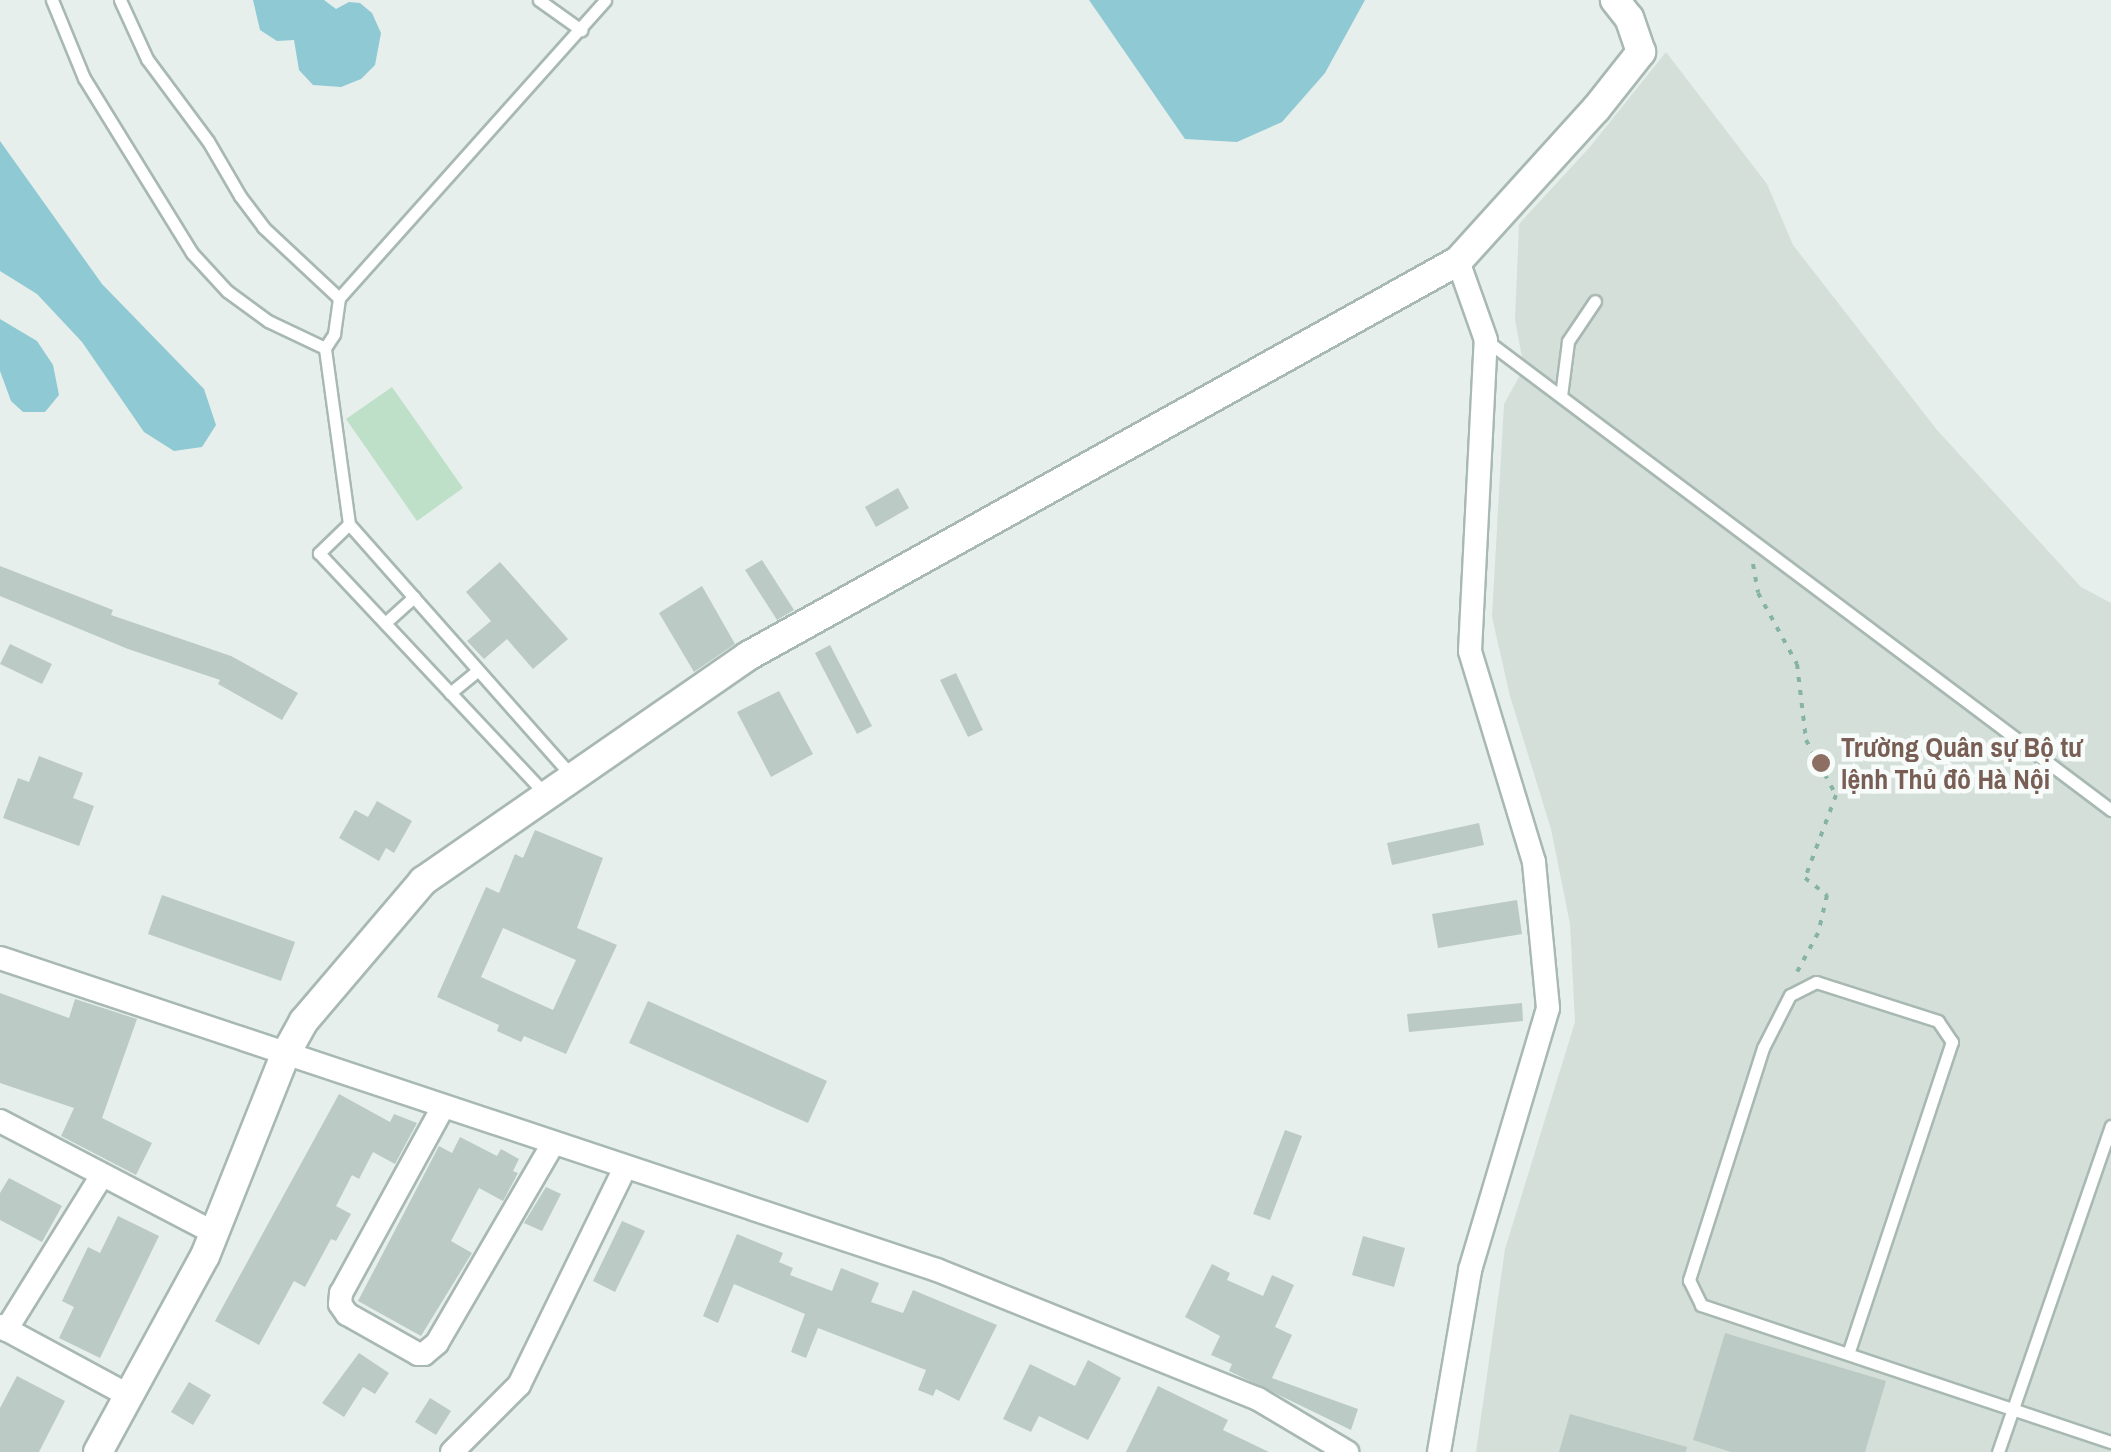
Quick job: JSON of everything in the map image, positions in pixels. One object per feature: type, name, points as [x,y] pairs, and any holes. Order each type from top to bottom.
[{"type":"street","points":[[98,1452],[214,1234],[285,1055],[304,1021],[423,881],[748,656],[1458,260],[1596,109],[1641,52],[1629,18],[1615,0]]},
{"type":"street","points":[[1439,1452],[1470,1270],[1548,1008],[1534,862],[1470,651],[1486,340],[1458,260]]},
{"type":"street","points":[[0,958],[937,1270],[1258,1399],[1348,1452]]},
{"type":"street","points":[[443,1108],[341,1293],[340,1304],[347,1314],[418,1354],[438,1343],[553,1144]]},
{"type":"street","points":[[0,1121],[214,1234]]},
{"type":"street","points":[[452,1452],[519,1385],[625,1168]]},
{"type":"street","points":[[101,1177],[3,1328],[126,1394]]},
{"type":"lane","points":[[52,0],[84,78],[192,253],[226,291],[268,321],[325,348]]},
{"type":"lane","points":[[120,0],[148,59],[208,141],[240,196],[263,227],[339,298]]},
{"type":"lane","points":[[539,0],[581,30]]},
{"type":"lane","points":[[572,776],[350,524],[325,348],[334,334],[339,298],[606,0]]},
{"type":"lane","points":[[1561,396],[1568,341],[1595,302]]},
{"type":"lane","points":[[1486,340],[2111,810]]},
{"type":"lane","points":[[350,524],[320,553],[546,795]]},
{"type":"lane","points":[[385,622],[414,597]]},
{"type":"lane","points":[[450,692],[478,670]]},
{"type":"lane","points":[[1849,1351],[1952,1042],[1938,1021],[1816,982],[1790,995],[1762,1048],[1689,1280],[1701,1305],[1849,1351],[2111,1442]]},
{"type":"lane","points":[[1998,1452],[2111,1126]]},
{"type":"path","points":[[1748,534],[1758,594],[1796,664],[1806,740],[1836,795],[1806,878],[1827,895],[1818,933],[1804,951],[1790,995]]},
{"type":"shaded area","name":"Trường Quân sự Bộ tư lệnh Thủ đô Hà Nội","points":[[1666,52],[1767,184],[1793,245],[1937,430],[2081,587],[2111,603],[2111,1452],[1476,1452],[1505,1249],[1575,1022],[1570,924],[1551,829],[1510,696],[1492,617],[1504,404],[1524,368],[1515,320],[1519,224],[1589,148]]},
{"type":"green space","points":[[392,387],[463,488],[417,521],[346,419]]},
{"type":"water","points":[[253,0],[324,0],[336,9],[349,2],[360,3],[372,13],[381,33],[375,65],[361,79],[341,87],[313,85],[299,70],[294,40],[277,41],[260,30]]},
{"type":"water","points":[[1089,0],[1365,0],[1325,73],[1282,122],[1237,142],[1185,139]]},
{"type":"water","points":[[0,141],[102,284],[204,389],[216,425],[202,447],[174,451],[144,432],[82,342],[37,294],[0,271]]},
{"type":"water","points":[[0,319],[37,341],[53,365],[59,395],[45,412],[23,412],[11,401],[0,371]]},
{"type":"building","points":[[898,488],[909,508],[876,527],[865,507]]},
{"type":"building","points":[[762,560],[794,610],[777,620],[745,570]]},
{"type":"building","points":[[500,562],[568,639],[533,669],[507,639],[484,659],[467,641],[491,621],[466,592]]},
{"type":"building","points":[[0,566],[113,610],[111,615],[231,656],[298,693],[282,720],[218,684],[220,680],[128,649],[0,596]]},
{"type":"building","points":[[702,586],[735,644],[694,672],[659,613]]},
{"type":"building","points":[[10,644],[52,664],[42,684],[0,664]]},
{"type":"building","points":[[830,645],[872,726],[857,734],[815,653]]},
{"type":"building","points":[[956,673],[983,730],[968,737],[940,680]]},
{"type":"building","points":[[779,691],[813,754],[771,777],[737,712]]},
{"type":"building","points":[[39,756],[83,773],[73,798],[94,806],[79,846],[3,818],[18,778],[29,782]]},
{"type":"building","points":[[377,801],[412,821],[394,853],[386,848],[379,861],[339,838],[355,810],[368,817]]},
{"type":"building","points":[[1479,823],[1484,845],[1392,865],[1387,843]]},
{"type":"building","points":[[535,830],[603,858],[577,928],[617,945],[566,1054],[524,1036],[521,1042],[497,1031],[499,1025],[437,997],[486,887],[499,893],[515,854],[523,858]],"holes":[[[503,928],[576,960],[553,1010],[481,977]]]},
{"type":"building","points":[[162,895],[295,942],[281,981],[148,934]]},
{"type":"building","points":[[1517,900],[1522,934],[1438,948],[1432,914]]},
{"type":"building","points":[[0,993],[69,1018],[75,999],[137,1019],[102,1118],[152,1143],[136,1175],[61,1136],[74,1108],[0,1083]]},
{"type":"building","points":[[648,1001],[827,1081],[808,1123],[629,1043]]},
{"type":"building","points":[[1522,1003],[1523,1021],[1409,1032],[1407,1014]]},
{"type":"building","points":[[339,1094],[390,1122],[394,1114],[417,1123],[395,1164],[373,1152],[359,1179],[352,1175],[336,1206],[351,1214],[336,1241],[331,1239],[305,1287],[294,1281],[259,1345],[215,1321]]},
{"type":"building","points":[[1285,1130],[1302,1136],[1270,1220],[1253,1214]]},
{"type":"building","points":[[460,1137],[497,1156],[501,1149],[519,1159],[513,1171],[518,1173],[503,1201],[479,1188],[451,1241],[472,1253],[421,1336],[358,1301],[439,1146],[452,1153]]},
{"type":"building","points":[[9,1178],[62,1206],[42,1242],[0,1220],[0,1193]]},
{"type":"building","points":[[546,1187],[561,1194],[542,1231],[524,1223]]},
{"type":"building","points":[[118,1216],[159,1236],[100,1358],[59,1338],[74,1307],[62,1301],[88,1247],[100,1253]]},
{"type":"building","points":[[622,1221],[645,1231],[615,1292],[593,1281]]},
{"type":"building","points":[[737,1234],[783,1253],[779,1262],[793,1268],[790,1275],[832,1291],[841,1268],[879,1283],[871,1302],[903,1313],[913,1290],[997,1325],[959,1401],[936,1389],[933,1396],[918,1390],[926,1370],[818,1328],[806,1358],[791,1352],[805,1314],[734,1284],[718,1323],[703,1316]]},
{"type":"building","points":[[1363,1236],[1405,1248],[1394,1287],[1352,1275]]},
{"type":"building","points":[[1212,1264],[1230,1273],[1227,1280],[1263,1296],[1272,1275],[1294,1285],[1275,1327],[1292,1335],[1272,1378],[1358,1409],[1351,1430],[1229,1371],[1232,1364],[1211,1355],[1220,1336],[1185,1317]]},
{"type":"building","points":[[1725,1333],[1886,1381],[1865,1452],[1731,1452],[1693,1440]]},
{"type":"building","points":[[359,1353],[389,1373],[375,1394],[363,1387],[344,1417],[322,1403]]},
{"type":"building","points":[[1088,1360],[1121,1378],[1088,1440],[1039,1416],[1031,1432],[1003,1419],[1030,1364],[1075,1386]]},
{"type":"building","points":[[17,1376],[65,1401],[39,1452],[0,1452],[0,1408]]},
{"type":"building","points":[[189,1382],[211,1395],[193,1425],[171,1412]]},
{"type":"building","points":[[1158,1386],[1228,1420],[1223,1430],[1269,1452],[1126,1452]]},
{"type":"building","points":[[430,1398],[451,1411],[436,1435],[415,1422]]},
{"type":"building","points":[[1570,1414],[1687,1447],[1686,1452],[1559,1452]]},
{"type":"place","name":"Trường Quân sự Bộ tư lệnh Thủ đô Hà Nội","points":[[1821,763]]}]
